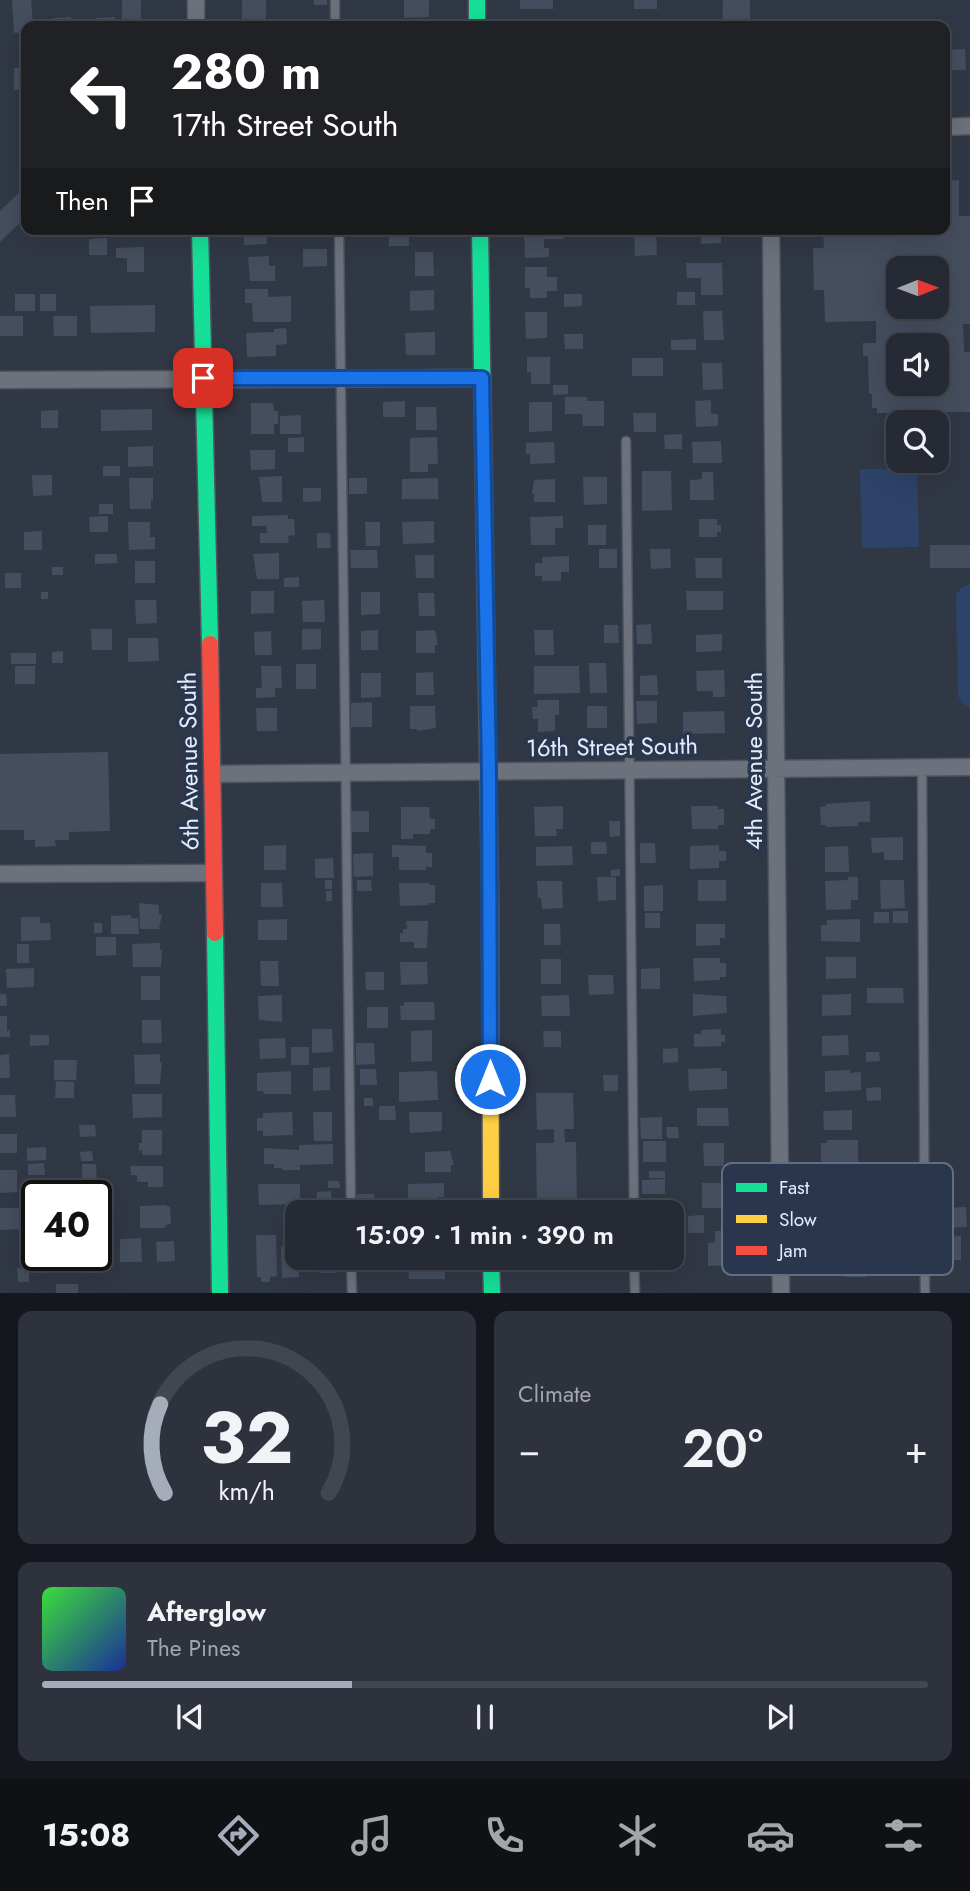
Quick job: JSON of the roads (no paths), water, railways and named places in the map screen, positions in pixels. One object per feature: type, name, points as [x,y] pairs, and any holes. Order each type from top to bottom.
[{"type":"street","points":[[196,0],[196,21]]},
{"type":"street","points":[[477,0],[477,21]]},
{"type":"street","points":[[950,127],[970,126]]},
{"type":"street","name":"6th Avenue South","points":[[200,235],[213,774],[220,1293]]},
{"type":"street","points":[[480,235],[489,771],[491,1200]]},
{"type":"street","name":"4th Avenue South","points":[[771,235],[780,1163]]},
{"type":"street","points":[[0,380],[482,378]]},
{"type":"street","name":"16th Street South","points":[[213,774],[970,767]]},
{"type":"street","points":[[0,874],[213,873]]},
{"type":"street","points":[[491,1270],[492,1293]]},
{"type":"street","name":"4th Avenue South","points":[[781,1275],[781,1293]]},
{"type":"lane","points":[[335,0],[335,21]]},
{"type":"lane","points":[[339,235],[351,1200]]},
{"type":"lane","points":[[626,440],[634,1200]]},
{"type":"lane","points":[[922,767],[924,1163]]},
{"type":"lane","points":[[351,1270],[352,1293]]},
{"type":"lane","points":[[634,1270],[635,1293]]},
{"type":"lane","points":[[925,1275],[925,1293]]}]
